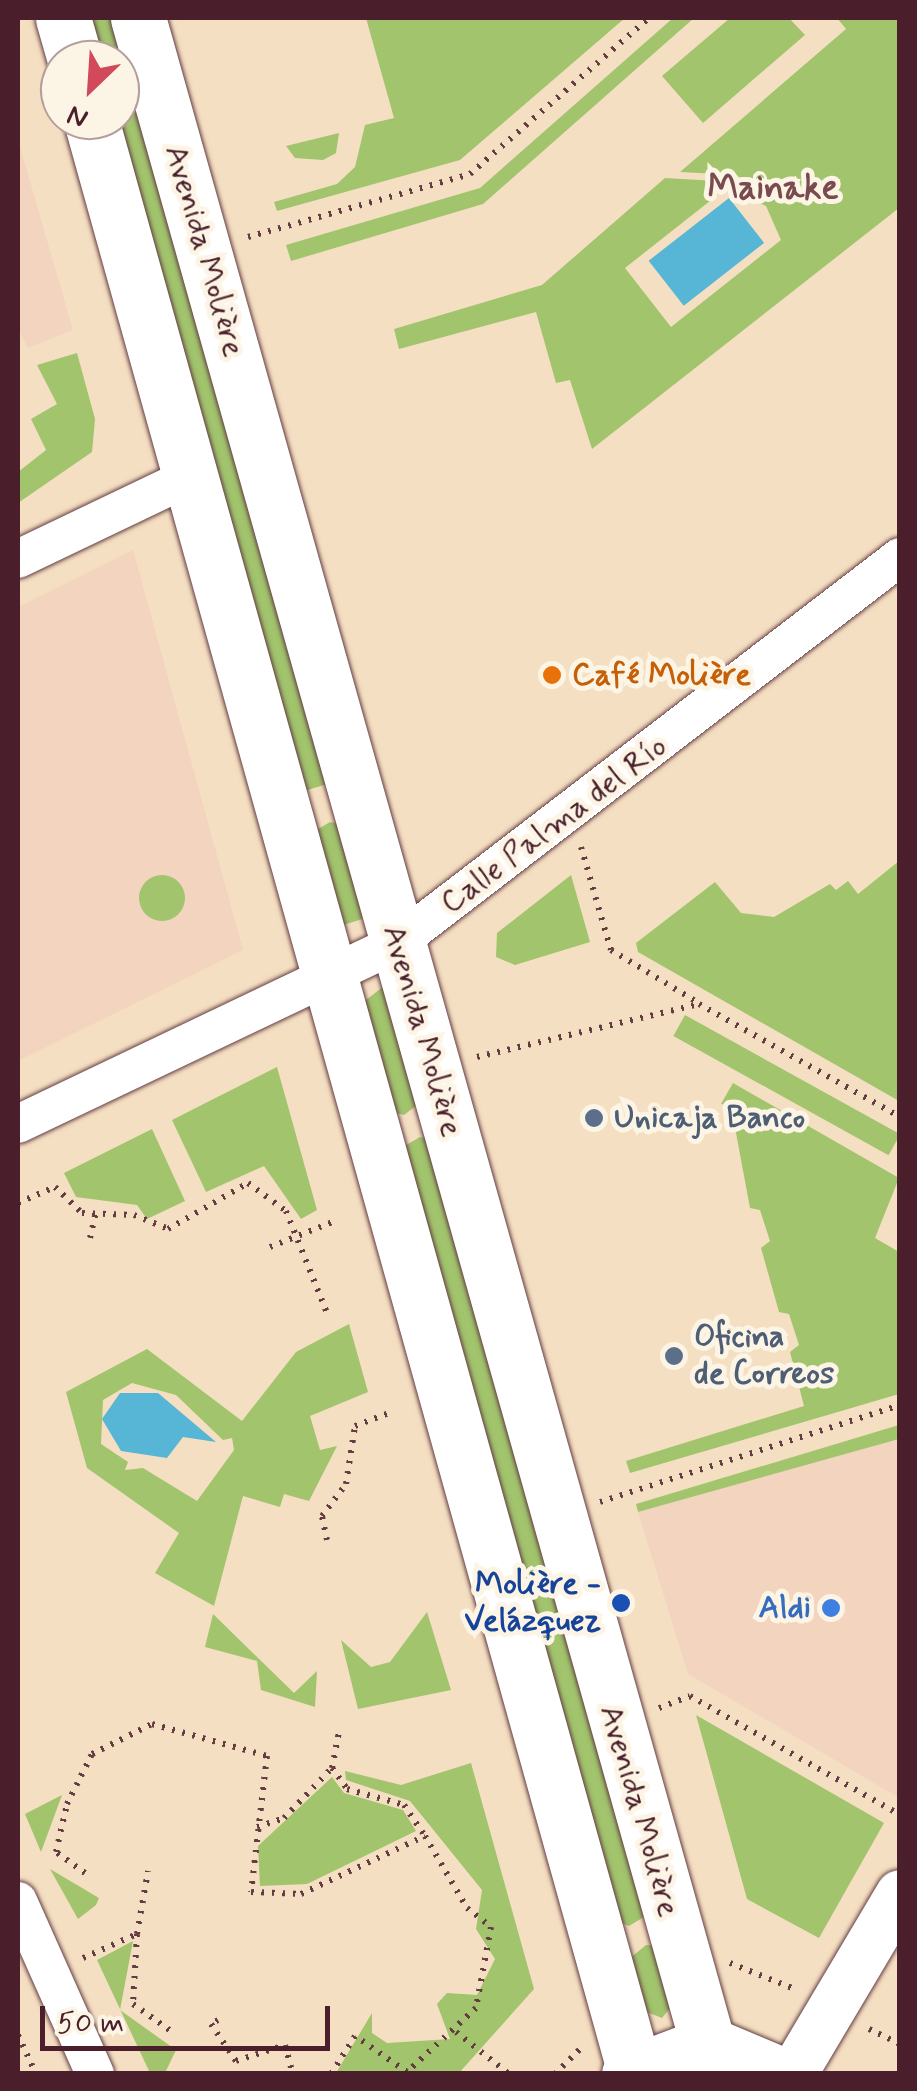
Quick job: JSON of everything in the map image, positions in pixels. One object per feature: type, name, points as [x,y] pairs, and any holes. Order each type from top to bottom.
[{"type":"main road","name":"Avenida Molière","points":[[138,18],[556,1516],[708,2044]]},
{"type":"main road","points":[[98,140],[324,977],[632,2071],[708,2044],[779,2074]]},
{"type":"street","points":[[18,560],[191,476]]},
{"type":"street","name":"Calle Palma del Río","points":[[18,1124],[397,943],[900,557]]},
{"type":"street","points":[[794,2074],[900,1894]]},
{"type":"street","points":[[18,1900],[95,2074]]},
{"type":"path","points":[[204,248],[470,174],[649,18]]},
{"type":"path","points":[[571,812],[611,950],[900,1117]]},
{"type":"path","points":[[434,1068],[699,1004]]},
{"type":"path","points":[[18,1203],[56,1187],[96,1213],[168,1229],[248,1183],[286,1210],[289,1235],[328,1318]]},
{"type":"path","points":[[90,1238],[96,1213]]},
{"type":"path","points":[[270,1248],[289,1235],[334,1221]]},
{"type":"path","points":[[556,1516],[900,1405]]},
{"type":"path","points":[[327,1540],[322,1516],[346,1484],[355,1426],[391,1412]]},
{"type":"path","points":[[615,1724],[690,1696],[900,1815]]},
{"type":"path","points":[[85,1873],[56,1852],[68,1804],[92,1754],[152,1724],[267,1756],[251,1892],[302,1894],[426,1836]]},
{"type":"path","points":[[257,1828],[284,1818],[332,1768],[339,1732]]},
{"type":"path","points":[[332,1768],[347,1788],[404,1805],[467,1908],[491,1927],[476,2008],[456,2032],[407,2072],[355,2036],[332,2074]]},
{"type":"path","points":[[148,1871],[137,1934],[133,2004],[174,2034]]},
{"type":"path","points":[[84,1958],[137,1934]]},
{"type":"path","points":[[218,2020],[211,2024],[236,2062],[285,2045],[293,2074]]},
{"type":"path","points":[[456,2032],[509,2074]]},
{"type":"path","points":[[18,2035],[36,2074]]},
{"type":"shaded area","points":[[18,140],[73,330],[28,348],[18,328]]},
{"type":"shaded area","points":[[133,550],[243,950],[18,1061],[18,607]]},
{"type":"shaded area","points":[[899,1439],[898,1797],[688,1674],[638,1512]]},
{"type":"green space","points":[[85,18],[119,18],[125,40],[91,40]]},
{"type":"green space","points":[[366,18],[625,18],[460,160],[277,211],[274,202],[337,184],[355,167],[365,125],[394,118]]},
{"type":"green space","points":[[673,18],[694,18],[483,204],[291,261],[286,245],[480,188]]},
{"type":"green space","points":[[730,18],[789,18],[805,35],[703,123],[662,76]]},
{"type":"green space","points":[[837,18],[899,18],[899,208],[592,449],[570,380],[556,383],[536,312],[399,349],[394,329],[542,285],[665,178],[734,182],[625,268],[671,327],[781,240],[766,206],[751,199],[765,189],[756,180],[747,186],[737,175],[680,172],[846,29]]},
{"type":"green space","points":[[140,93],[334,782],[301,792],[119,140],[140,140]]},
{"type":"green space","points":[[339,133],[336,153],[323,160],[295,158],[286,146]]},
{"type":"green space","points":[[77,353],[95,419],[92,452],[18,503],[18,472],[46,450],[31,419],[57,404],[37,365]]},
{"type":"green space","points":[[330,822],[344,825],[372,916],[340,926],[315,831]]},
{"type":"green space","points":[[899,861],[899,1101],[638,952],[636,943],[715,882],[741,913],[774,917],[830,884],[836,890],[848,881],[858,894]]},
{"type":"green space","points":[[162,875],[178,882],[185,898],[178,914],[162,921],[146,914],[139,898],[146,882]]},
{"type":"green space","points":[[571,875],[590,942],[515,965],[496,957],[497,933]]},
{"type":"green space","points":[[389,982],[421,1102],[404,1115],[393,1112],[361,1004]]},
{"type":"green space","points":[[685,1015],[900,1134],[889,1155],[673,1036]]},
{"type":"green space","points":[[277,1067],[317,1210],[301,1219],[264,1166],[206,1192],[172,1120]]},
{"type":"green space","points":[[733,1083],[899,1178],[875,1238],[899,1252],[899,1394],[630,1473],[626,1461],[804,1406],[790,1352],[799,1345],[789,1314],[779,1312],[761,1248],[770,1241],[760,1210],[750,1208],[731,1106],[721,1104]]},
{"type":"green space","points":[[152,1129],[185,1201],[147,1219],[137,1205],[76,1197],[64,1173]]},
{"type":"green space","points":[[420,1137],[432,1140],[647,1915],[629,1926],[619,1922],[401,1148]]},
{"type":"green space","points":[[349,1324],[368,1392],[310,1416],[320,1450],[337,1446],[309,1501],[284,1494],[280,1507],[243,1496],[214,1606],[155,1573],[179,1533],[87,1468],[66,1392],[147,1349],[242,1421],[296,1352]],"holes":[[[132,1383],[176,1395],[223,1440],[232,1438],[234,1450],[197,1501],[143,1468],[125,1470],[128,1462],[101,1444],[103,1400]]]},
{"type":"green space","points":[[899,1425],[899,1439],[638,1512],[636,1504]]},
{"type":"green space","points":[[427,1612],[451,1690],[358,1709],[341,1640],[371,1667],[390,1662]]},
{"type":"green space","points":[[213,1614],[294,1693],[317,1671],[315,1707],[261,1690],[257,1661],[205,1647]]},
{"type":"green space","points":[[696,1715],[884,1823],[819,1938],[747,1899]]},
{"type":"green space","points":[[471,1763],[534,1989],[459,2073],[336,2073],[372,2013],[372,2033],[387,2043],[450,2039],[437,2004],[447,1993],[477,1995],[495,1959],[476,1929],[482,1890],[410,1801],[346,1780],[345,1771],[401,1785]]},
{"type":"green space","points":[[332,1777],[344,1793],[403,1810],[416,1831],[307,1884],[260,1886],[258,1846]]},
{"type":"green space","points":[[62,1795],[41,1852],[25,1814]]},
{"type":"green space","points":[[50,1869],[99,1898],[96,1905],[78,1919]]},
{"type":"green space","points":[[133,1941],[120,2009],[97,1960]]},
{"type":"green space","points":[[646,1945],[660,1946],[674,2003],[662,2018],[644,2011],[629,1959]]},
{"type":"green space","points":[[121,2010],[176,2050],[165,2073],[150,2073]]},
{"type":"water","points":[[729,198],[764,243],[684,306],[649,261]]},
{"type":"water","points":[[120,1393],[158,1393],[216,1442],[183,1437],[167,1458],[121,1451],[102,1419]]},
{"type":"place","name":"Café Molière","points":[[552,675]]},
{"type":"place","name":"Unicaja Banco","points":[[594,1118]]},
{"type":"place","name":"Oficina de Correos","points":[[674,1356]]},
{"type":"place","name":"Molière - Velázquez","points":[[621,1603]]},
{"type":"place","name":"Aldi","points":[[831,1608]]},
{"type":"district","name":"Mainake","points":[[773,188]]}]
